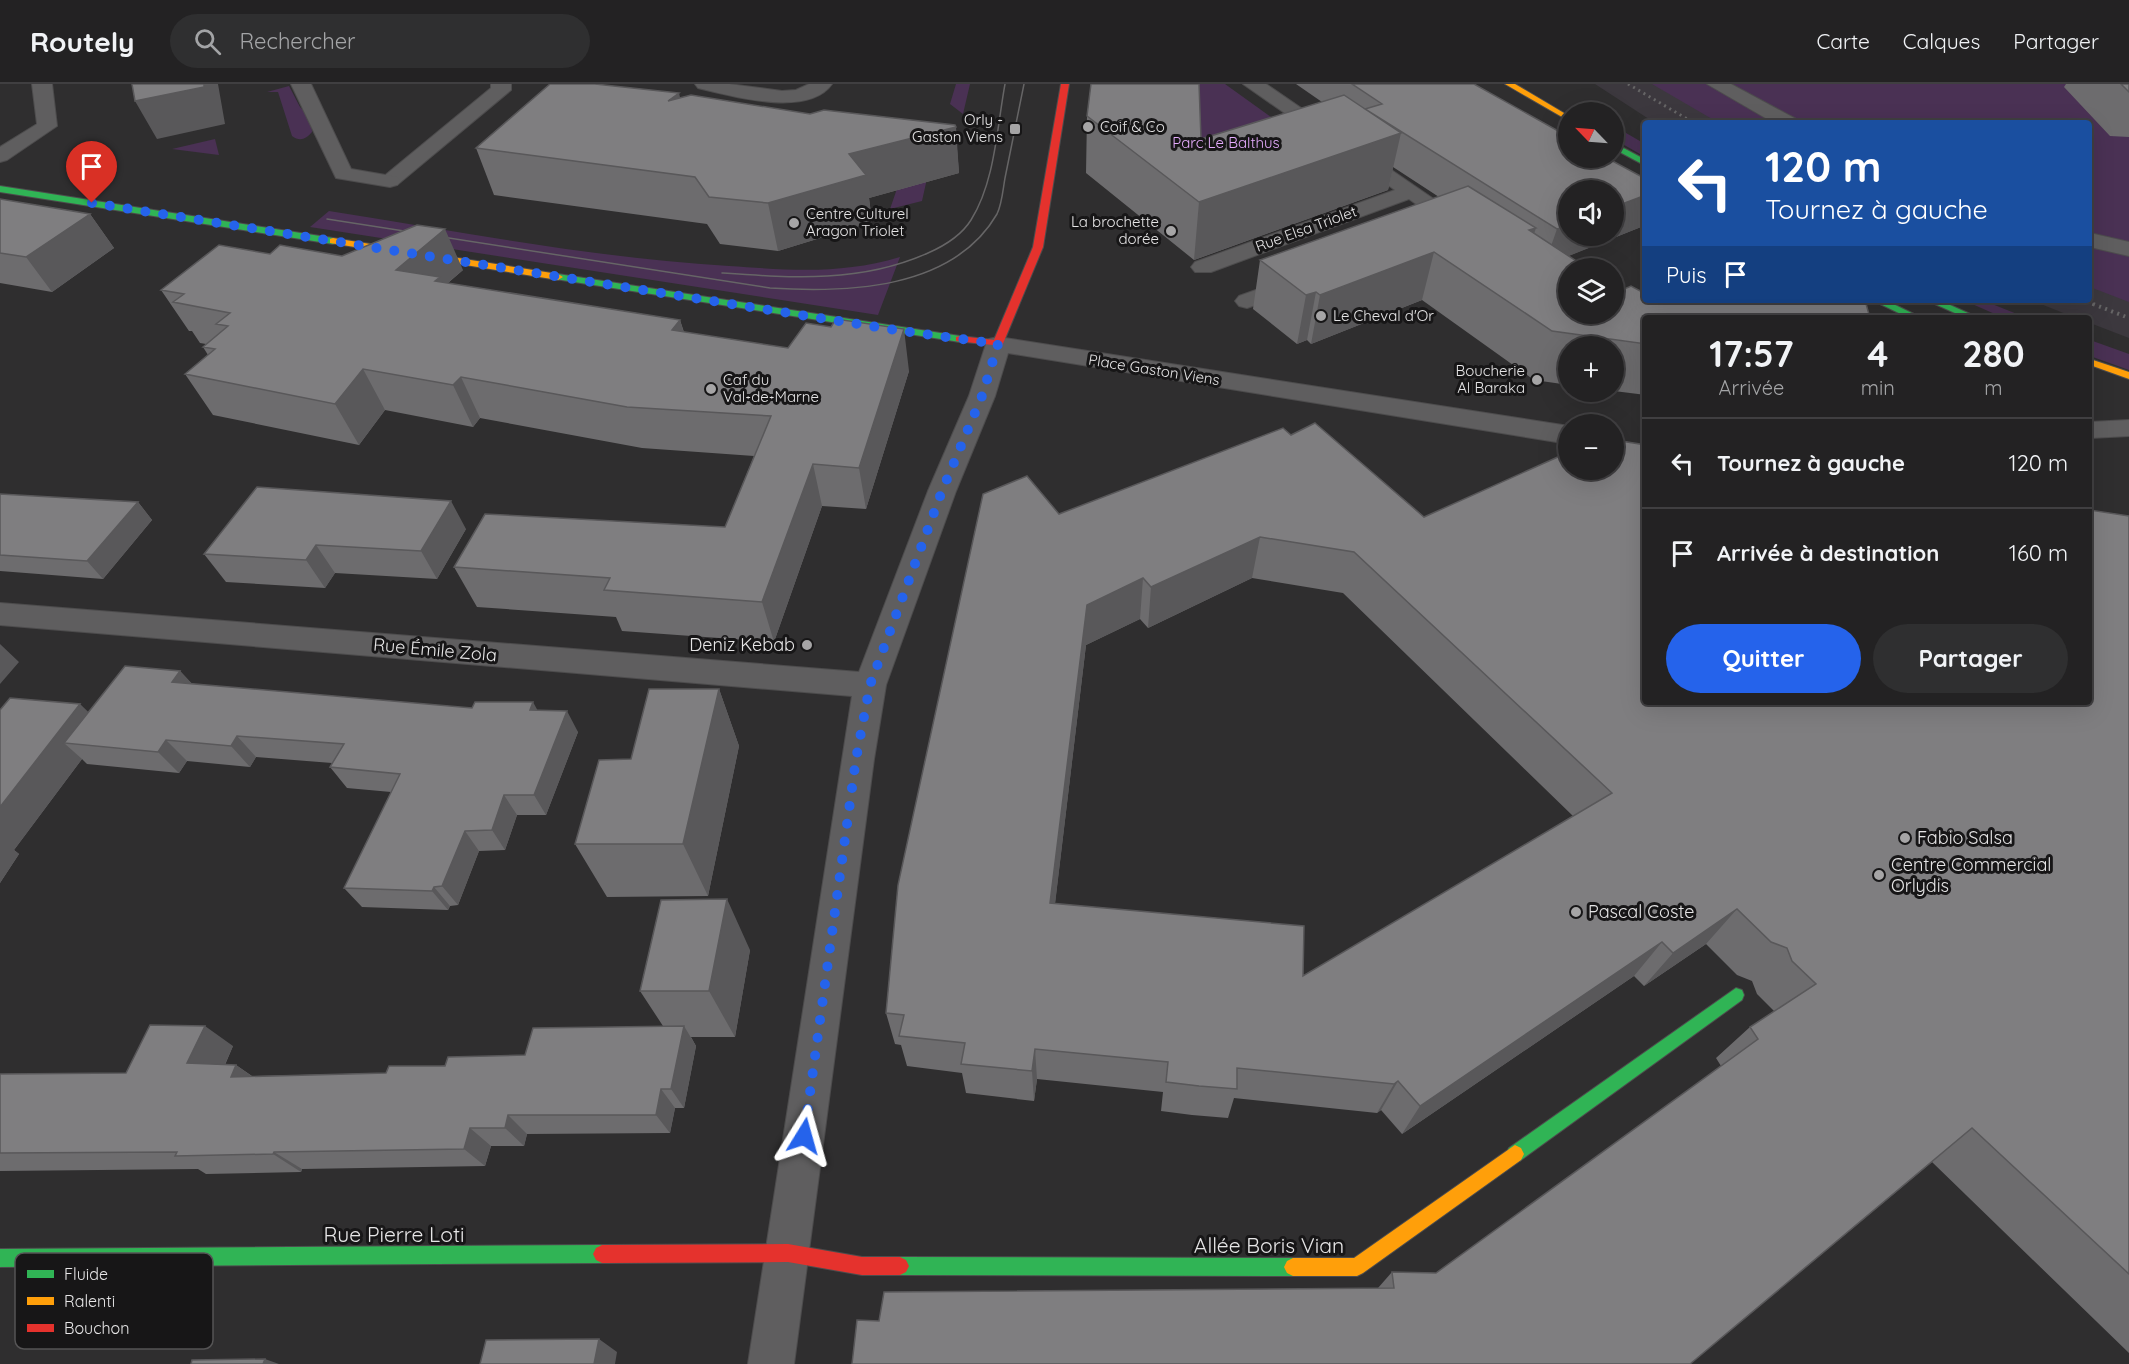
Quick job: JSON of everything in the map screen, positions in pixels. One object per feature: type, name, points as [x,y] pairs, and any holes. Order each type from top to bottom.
[{"type":"street","points":[[0,156],[47,126],[42,84]]},
{"type":"street","points":[[301,84],[343,174],[390,181],[501,90],[501,84]]},
{"type":"street","points":[[705,84],[790,97],[814,91],[822,84]]},
{"type":"street","points":[[771,1364],[856,759],[870,685],[942,491],[982,396],[998,344],[1038,247],[1065,84]]},
{"type":"street","points":[[1253,84],[1466,229],[1435,231]]},
{"type":"street","points":[[1509,84],[1558,113]]},
{"type":"street","points":[[1717,84],[1783,120]]},
{"type":"street","points":[[1624,152],[1642,162]]},
{"type":"street","points":[[0,189],[902,331],[998,344]]},
{"type":"street","name":"Rue Elsa Triolet","points":[[1203,267],[1409,192]]},
{"type":"street","points":[[2092,240],[2129,249]]},
{"type":"street","points":[[1247,301],[1313,276]]},
{"type":"street","points":[[1884,303],[1910,315]]},
{"type":"street","points":[[1938,303],[1967,315]]},
{"type":"street","name":"Place Gaston Viens","points":[[998,344],[1311,396],[1558,433]]},
{"type":"street","points":[[2092,363],[2129,376]]},
{"type":"street","points":[[2092,430],[2129,428]]},
{"type":"street","name":"Rue Émile Zola","points":[[0,614],[870,685]]},
{"type":"street","name":"Allée Boris Vian","points":[[788,1253],[862,1266],[1357,1268],[1736,995]]},
{"type":"street","name":"Rue Pierre Loti","points":[[213,1256],[788,1253]]},
{"type":"street","name":"Rue Pierre Loti","points":[[0,1257],[15,1257]]},
{"type":"shaded area","points":[[1595,84],[1675,84],[1744,120],[1650,120]]},
{"type":"shaded area","points":[[2092,285],[2129,298],[2129,338],[2092,324],[2092,315],[2068,315],[2038,303],[2092,303]]},
{"type":"green space","points":[[956,84],[970,84],[963,114],[950,104]]},
{"type":"green space","name":"Parc Le Balthus","points":[[1193,84],[1225,84],[1324,155],[1169,156]]},
{"type":"green space","points":[[1652,84],[2129,84],[2129,302],[2092,288],[2092,120],[1714,120]]},
{"type":"green space","points":[[289,86],[300,107],[311,118],[312,132],[303,139],[292,136],[278,92],[267,92]]},
{"type":"green space","points":[[1624,132],[1642,142],[1642,155],[1624,145]]},
{"type":"green space","points":[[215,139],[219,155],[172,149]]},
{"type":"green space","points":[[928,174],[922,201],[890,209],[900,180]]},
{"type":"green space","points":[[329,211],[529,243],[679,262],[815,270],[856,267],[900,257],[878,315],[310,227]]},
{"type":"green space","points":[[1970,303],[1990,303],[2020,315],[1997,315]]},
{"type":"green space","points":[[2092,341],[2129,354],[2129,370],[2092,357]]},
{"type":"building","points":[[132,84],[204,84],[204,87],[135,101]]},
{"type":"building","points":[[550,84],[595,84],[679,93],[668,101],[691,95],[810,114],[824,110],[955,125],[956,127],[849,154],[866,175],[768,203],[709,197],[695,177],[476,148]]},
{"type":"building","points":[[1091,84],[1199,84],[1201,139],[1344,95],[1401,133],[1199,202],[1087,116]]},
{"type":"building","points":[[1352,84],[1474,84],[1558,131],[1558,168],[1624,167],[1642,177],[1642,196],[1624,203],[1624,180],[1558,180],[1557,229],[1365,109],[1382,104]]},
{"type":"building","points":[[2121,84],[2129,84],[2129,92]]},
{"type":"building","points":[[1468,186],[1536,228],[1529,230],[1572,258],[1558,258],[1558,324],[1624,324],[1624,289],[1631,286],[1642,292],[1642,303],[1866,303],[1869,315],[1642,315],[1642,343],[1624,341],[1624,336],[1588,336],[1552,331],[1434,252],[1320,295],[1316,292],[1306,295],[1260,260]]},
{"type":"building","points":[[0,199],[90,214],[26,257],[0,253]]},
{"type":"building","points":[[417,225],[445,229],[396,270],[440,277],[435,281],[680,320],[672,330],[788,348],[806,323],[831,327],[836,319],[904,329],[859,468],[813,464],[762,602],[604,590],[610,578],[454,567],[485,514],[725,527],[771,416],[627,407],[461,377],[453,385],[363,369],[335,404],[185,374],[215,349],[203,347],[228,326],[216,324],[230,313],[173,302],[184,294],[161,290],[219,245],[270,254],[280,245],[342,256]]},
{"type":"building","points":[[1315,423],[1424,517],[1558,457],[1558,480],[1624,480],[1624,442],[1642,444],[1642,705],[2092,705],[2092,510],[2129,516],[2129,1274],[1972,1128],[1690,1364],[852,1364],[857,1320],[879,1321],[884,1292],[1394,1288],[1392,1272],[1436,1273],[1758,1039],[1750,1027],[1816,984],[1792,961],[1787,948],[1771,942],[1737,909],[1673,953],[1662,942],[1420,1106],[1398,1081],[1394,1084],[1237,1068],[1237,1089],[1199,1086],[1166,1082],[1168,1062],[1035,1049],[1032,1071],[961,1064],[965,1043],[899,1036],[904,1015],[886,1013],[898,885],[983,494],[1027,476],[1059,514],[1283,428],[1291,435]],"holes":[[[1260,537],[1354,552],[1612,793],[1303,976],[1304,926],[1050,903],[1087,605],[1143,578],[1151,587]]]},
{"type":"building","points":[[257,487],[451,501],[421,551],[316,545],[306,560],[204,554]]},
{"type":"building","points":[[0,494],[138,502],[87,561],[0,555]]},
{"type":"building","points":[[125,666],[180,671],[172,682],[472,708],[475,702],[533,702],[530,710],[567,711],[534,795],[504,795],[492,830],[465,831],[442,886],[434,887],[432,891],[344,888],[400,774],[330,767],[344,744],[237,736],[231,746],[166,740],[158,752],[64,743]]},
{"type":"building","points":[[649,689],[719,689],[683,844],[575,844],[599,760],[631,759]]},
{"type":"building","points":[[10,698],[80,704],[0,807],[0,710]]},
{"type":"building","points":[[727,899],[709,991],[640,991],[661,900]]},
{"type":"building","points":[[150,1025],[205,1026],[187,1063],[236,1065],[231,1077],[386,1073],[389,1066],[445,1066],[448,1057],[525,1055],[533,1028],[684,1026],[671,1089],[661,1089],[656,1115],[508,1115],[505,1128],[470,1128],[464,1149],[175,1156],[177,1152],[0,1153],[0,1074],[126,1073]]},
{"type":"building","points":[[599,1339],[594,1364],[480,1364],[486,1340]]},
{"type":"building","points":[[265,1359],[263,1364],[191,1364],[192,1360]]},
{"type":"tram line","points":[[722,273],[801,277],[852,274],[903,263],[952,240],[971,220],[985,189],[994,154],[1005,84]]},
{"type":"tram line","points":[[327,219],[770,288],[832,289],[864,287],[896,281],[926,272],[954,258],[978,239],[997,214],[1024,84]]},
{"type":"railway","points":[[1628,84],[1689,120]]},
{"type":"railway","points":[[2089,303],[2097,306]]},
{"type":"railway","points":[[2093,304],[2129,318]]},
{"type":"traffic: fast","points":[[1624,152],[1642,162]]},
{"type":"traffic: fast","points":[[0,189],[333,241]]},
{"type":"traffic: fast","points":[[558,277],[960,339]]},
{"type":"traffic: fast","points":[[1884,303],[1910,315]]},
{"type":"traffic: fast","points":[[1938,303],[1967,315]]},
{"type":"traffic: fast","points":[[1515,1154],[1736,995]]},
{"type":"traffic: fast","points":[[213,1257],[602,1254]]},
{"type":"traffic: fast","points":[[0,1258],[15,1258]]},
{"type":"traffic: fast","points":[[900,1266],[1293,1267]]},
{"type":"traffic: slow","points":[[1509,84],[1558,113]]},
{"type":"traffic: slow","points":[[333,241],[558,277]]},
{"type":"traffic: slow","points":[[2092,363],[2129,376]]},
{"type":"traffic: slow","points":[[1293,1267],[1357,1267],[1515,1154]]},
{"type":"traffic: jam","points":[[960,339],[998,344],[1038,247],[1065,84]]},
{"type":"traffic: jam","points":[[602,1254],[788,1253],[862,1266],[900,1266]]},
{"type":"place","name":"Coif & Co","points":[[1088,127]]},
{"type":"place","name":"Orly - Gaston Viens","points":[[1015,129]]},
{"type":"place","name":"Centre Culturel Aragon Triolet","points":[[794,223]]},
{"type":"place","name":"La brochette dorée","points":[[1171,231]]},
{"type":"place","name":"Le Cheval d'Or","points":[[1321,316]]},
{"type":"place","name":"Boucherie Al Baraka","points":[[1537,380]]},
{"type":"place","name":"Caf du Val-de-Marne","points":[[711,389]]},
{"type":"place","name":"Deniz Kebab","points":[[807,645]]},
{"type":"place","name":"Fabio Salsa","points":[[1905,838]]},
{"type":"place","name":"Centre Commercial Orlydis","points":[[1879,875]]},
{"type":"place","name":"Pascal Coste","points":[[1576,912]]},
{"type":"route","points":[[92,203],[902,331],[998,344],[982,396],[942,491],[870,685],[856,759],[804,1136]]}]
